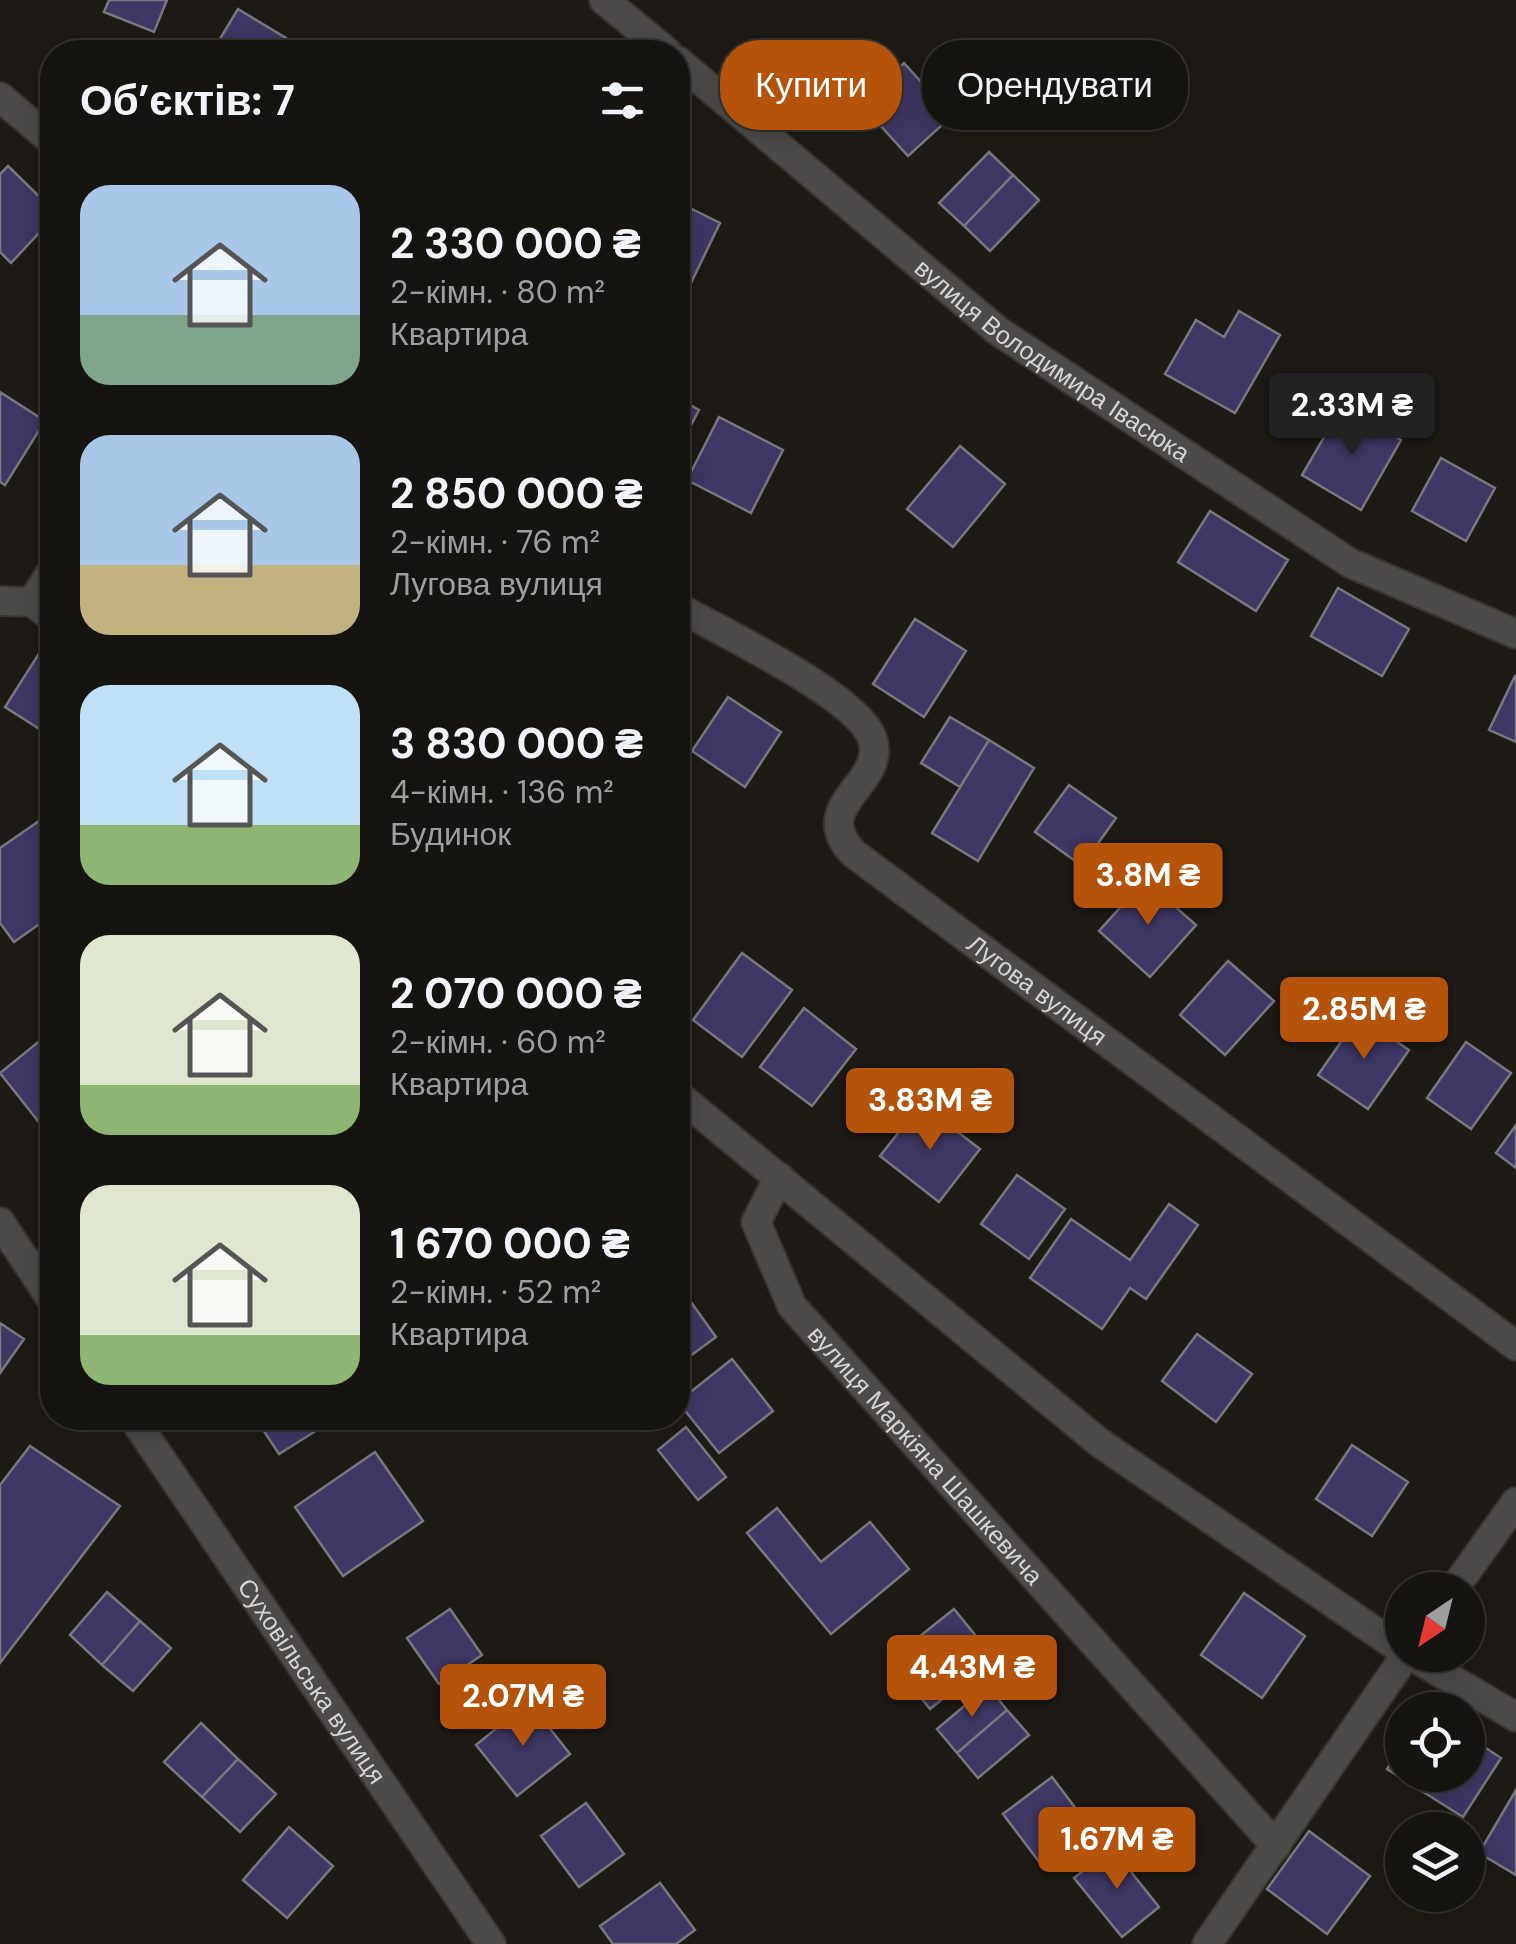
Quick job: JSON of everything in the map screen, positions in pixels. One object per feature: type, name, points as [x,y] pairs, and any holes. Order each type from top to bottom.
[{"type":"street","points":[[604,0],[652,40]]},
{"type":"street","name":"вулиця Володимира Івасюка","points":[[690,71],[998,331],[1350,563],[1516,634]]},
{"type":"street","points":[[0,98],[40,131]]},
{"type":"street","points":[[0,600],[40,610]]},
{"type":"street","name":"Лугова вулиця","points":[[690,615],[827,692],[858,717],[875,750],[838,820],[840,839],[854,853],[1516,1346]]},
{"type":"street","points":[[690,1105],[1100,1443],[1385,1639]]},
{"type":"street","name":"вулиця Маркіяна Шашкевича","points":[[780,1176],[756,1222],[792,1306],[1276,1846]]},
{"type":"street","points":[[0,1222],[40,1282]]},
{"type":"street","name":"Суховільська вулиця","points":[[141,1430],[491,1944]]},
{"type":"street","points":[[1466,1572],[1516,1502]]},
{"type":"street","points":[[1207,1944],[1393,1672]]},
{"type":"street","points":[[1438,1672],[1516,1718]]},
{"type":"building","points":[[109,0],[167,0],[154,32],[104,12]]},
{"type":"building","points":[[238,9],[286,38],[285,40],[219,40]]},
{"type":"building","points":[[902,65],[922,83],[922,130],[937,130],[908,156],[884,130],[902,130]]},
{"type":"building","points":[[989,152],[1013,175],[964,226],[939,203]]},
{"type":"building","points":[[8,166],[40,197],[40,232],[11,263],[0,252],[0,174]]},
{"type":"building","points":[[1013,175],[1039,200],[990,251],[964,226]]},
{"type":"building","points":[[690,208],[720,223],[690,285]]},
{"type":"building","points":[[1239,311],[1280,335],[1235,413],[1165,374],[1196,320],[1224,337]]},
{"type":"building","points":[[0,392],[40,418],[40,429],[5,485],[0,482]]},
{"type":"building","points":[[690,405],[699,410],[690,427]]},
{"type":"building","points":[[1342,406],[1401,440],[1361,510],[1302,475]]},
{"type":"building","points":[[719,417],[783,450],[751,513],[690,482],[690,474]]},
{"type":"building","points":[[960,446],[1005,484],[953,547],[907,509]]},
{"type":"building","points":[[1441,458],[1495,488],[1466,541],[1412,511]]},
{"type":"building","points":[[1210,511],[1288,560],[1256,611],[1178,562]]},
{"type":"building","points":[[1338,588],[1409,629],[1382,676],[1311,636]]},
{"type":"building","points":[[915,619],[966,651],[924,717],[873,684]]},
{"type":"building","points":[[38,655],[40,656],[40,729],[5,707]]},
{"type":"building","points":[[1516,676],[1516,742],[1489,730]]},
{"type":"building","points":[[728,697],[781,732],[745,787],[692,751]]},
{"type":"building","points":[[950,717],[989,740],[960,787],[921,763]]},
{"type":"building","points":[[989,740],[1034,768],[978,861],[932,833]]},
{"type":"building","points":[[1069,785],[1116,818],[1082,866],[1035,832]]},
{"type":"building","points":[[40,822],[40,924],[14,942],[0,923],[0,848]]},
{"type":"building","points":[[1145,880],[1196,925],[1150,977],[1099,931]]},
{"type":"building","points":[[742,953],[792,990],[742,1057],[693,1020]]},
{"type":"building","points":[[1228,961],[1274,1001],[1225,1055],[1180,1015]]},
{"type":"building","points":[[804,1008],[856,1049],[812,1106],[760,1067]]},
{"type":"building","points":[[1359,1016],[1409,1050],[1368,1109],[1318,1075]]},
{"type":"building","points":[[40,1041],[40,1119],[38,1121],[0,1073]]},
{"type":"building","points":[[1466,1042],[1511,1073],[1471,1129],[1427,1098]]},
{"type":"building","points":[[921,1104],[980,1149],[939,1202],[880,1156]]},
{"type":"building","points":[[1516,1125],[1516,1168],[1496,1153]]},
{"type":"building","points":[[1017,1175],[1065,1209],[1029,1259],[981,1224]]},
{"type":"building","points":[[1169,1204],[1198,1225],[1146,1299],[1130,1288],[1102,1329],[1030,1278],[1071,1219],[1130,1260]]},
{"type":"building","points":[[690,1301],[716,1337],[690,1356]]},
{"type":"building","points":[[0,1323],[24,1339],[0,1373]]},
{"type":"building","points":[[1197,1334],[1252,1374],[1216,1422],[1162,1381]]},
{"type":"building","points":[[732,1359],[773,1411],[719,1453],[690,1417],[690,1392]]},
{"type":"building","points":[[263,1430],[317,1430],[279,1454]]},
{"type":"building","points":[[682,1430],[688,1430],[726,1477],[698,1500],[658,1450]]},
{"type":"building","points":[[1352,1445],[1408,1482],[1372,1536],[1316,1499]]},
{"type":"building","points":[[30,1446],[120,1506],[0,1663],[0,1485]]},
{"type":"building","points":[[375,1452],[423,1521],[343,1576],[295,1507]]},
{"type":"building","points":[[777,1508],[821,1562],[870,1522],[909,1569],[831,1634],[747,1533]]},
{"type":"building","points":[[107,1592],[140,1621],[102,1665],[70,1635]]},
{"type":"building","points":[[1244,1593],[1305,1636],[1262,1698],[1201,1655]]},
{"type":"building","points":[[450,1609],[482,1655],[439,1684],[407,1638]]},
{"type":"building","points":[[954,1609],[994,1658],[930,1709],[890,1660]]},
{"type":"building","points":[[140,1621],[171,1648],[133,1691],[102,1665]]},
{"type":"building","points":[[988,1686],[1007,1710],[957,1753],[937,1729]]},
{"type":"building","points":[[529,1702],[570,1754],[517,1796],[476,1745]]},
{"type":"building","points":[[1007,1710],[1029,1735],[978,1778],[957,1753]]},
{"type":"building","points":[[201,1723],[238,1759],[202,1797],[164,1762]]},
{"type":"building","points":[[1485,1747],[1501,1758],[1485,1783]]},
{"type":"building","points":[[238,1759],[276,1794],[240,1832],[202,1797]]},
{"type":"building","points":[[1052,1777],[1089,1826],[1040,1863],[1003,1814]]},
{"type":"building","points":[[1516,1790],[1516,1875],[1485,1857],[1485,1843]]},
{"type":"building","points":[[1423,1792],[1479,1792],[1466,1812],[1455,1812]]},
{"type":"building","points":[[586,1803],[624,1854],[579,1887],[541,1836]]},
{"type":"building","points":[[289,1827],[333,1866],[287,1918],[243,1880]]},
{"type":"building","points":[[1309,1831],[1370,1876],[1327,1934],[1267,1889]]},
{"type":"building","points":[[1112,1848],[1159,1907],[1122,1937],[1074,1878]]},
{"type":"building","points":[[660,1883],[695,1930],[676,1944],[613,1944],[600,1926]]}]
